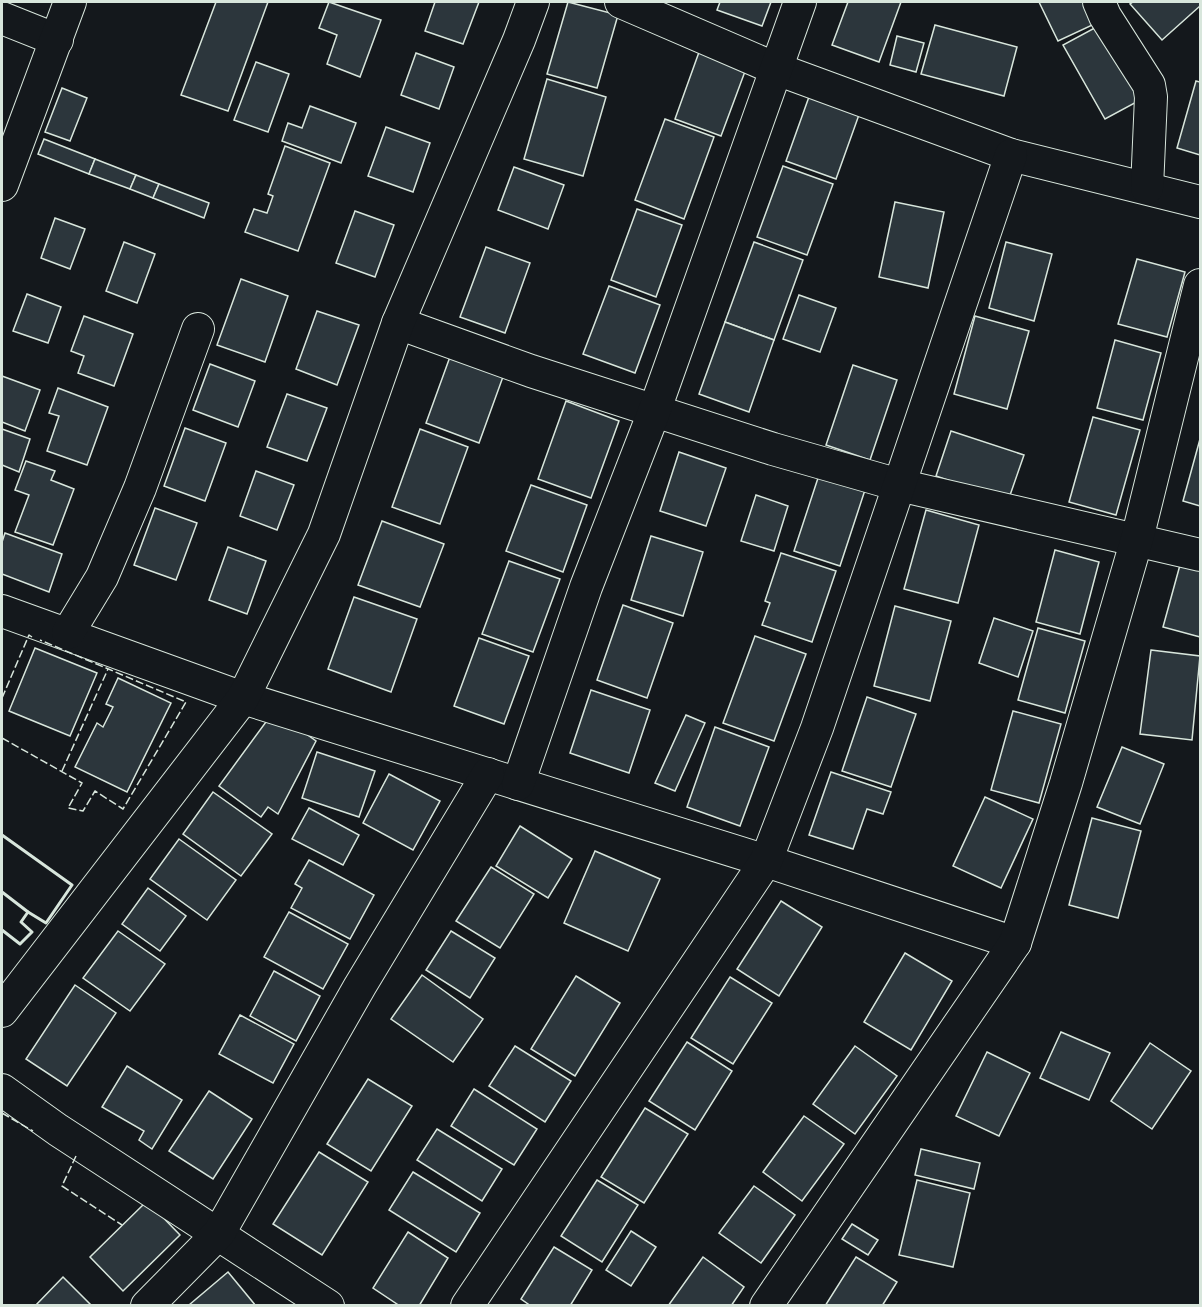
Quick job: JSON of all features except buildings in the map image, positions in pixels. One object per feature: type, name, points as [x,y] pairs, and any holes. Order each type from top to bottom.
[{"type":"street","points":[[2,184],[70,2]]},
{"type":"street","points":[[2,1011],[243,698],[324,534],[398,323],[519,40],[532,2]]},
{"type":"street","points":[[621,2],[774,68],[1011,155],[1200,202]]},
{"type":"street","points":[[518,784],[586,586],[654,412],[774,68],[800,2]]},
{"type":"street","points":[[1099,2],[1105,16],[1149,85],[1151,97],[1147,188]]},
{"type":"street","points":[[2,18],[57,40]]},
{"type":"street","points":[[467,1305],[766,861],[817,728],[1011,155]]},
{"type":"street","points":[[766,1305],[1015,943],[1066,783],[1137,539],[1200,285]]},
{"type":"street","points":[[398,323],[654,412],[899,484],[1200,555]]},
{"type":"street","points":[[68,633],[102,577],[140,488],[198,329]]},
{"type":"street","points":[[2,611],[243,698],[766,861],[1015,943]]},
{"type":"street","points":[[147,1305],[219,1233],[354,996],[488,774]]},
{"type":"street","points":[[2,1090],[142,1185],[328,1305]]},
{"type":"fence","points":[[2,698],[29,635],[32,637]]},
{"type":"fence","points":[[2,738],[82,783],[68,808],[83,811],[95,791],[123,809],[186,702],[40,640]]},
{"type":"fence","points":[[62,771],[108,669]]},
{"type":"fence","points":[[2,1113],[33,1131]]},
{"type":"fence","points":[[76,1156],[62,1186],[122,1225]]},
{"type":"wall","points":[[2,835],[72,885],[46,923],[28,912]]},
{"type":"wall","points":[[2,892],[28,912],[21,922],[32,932],[20,944],[2,930]]}]
